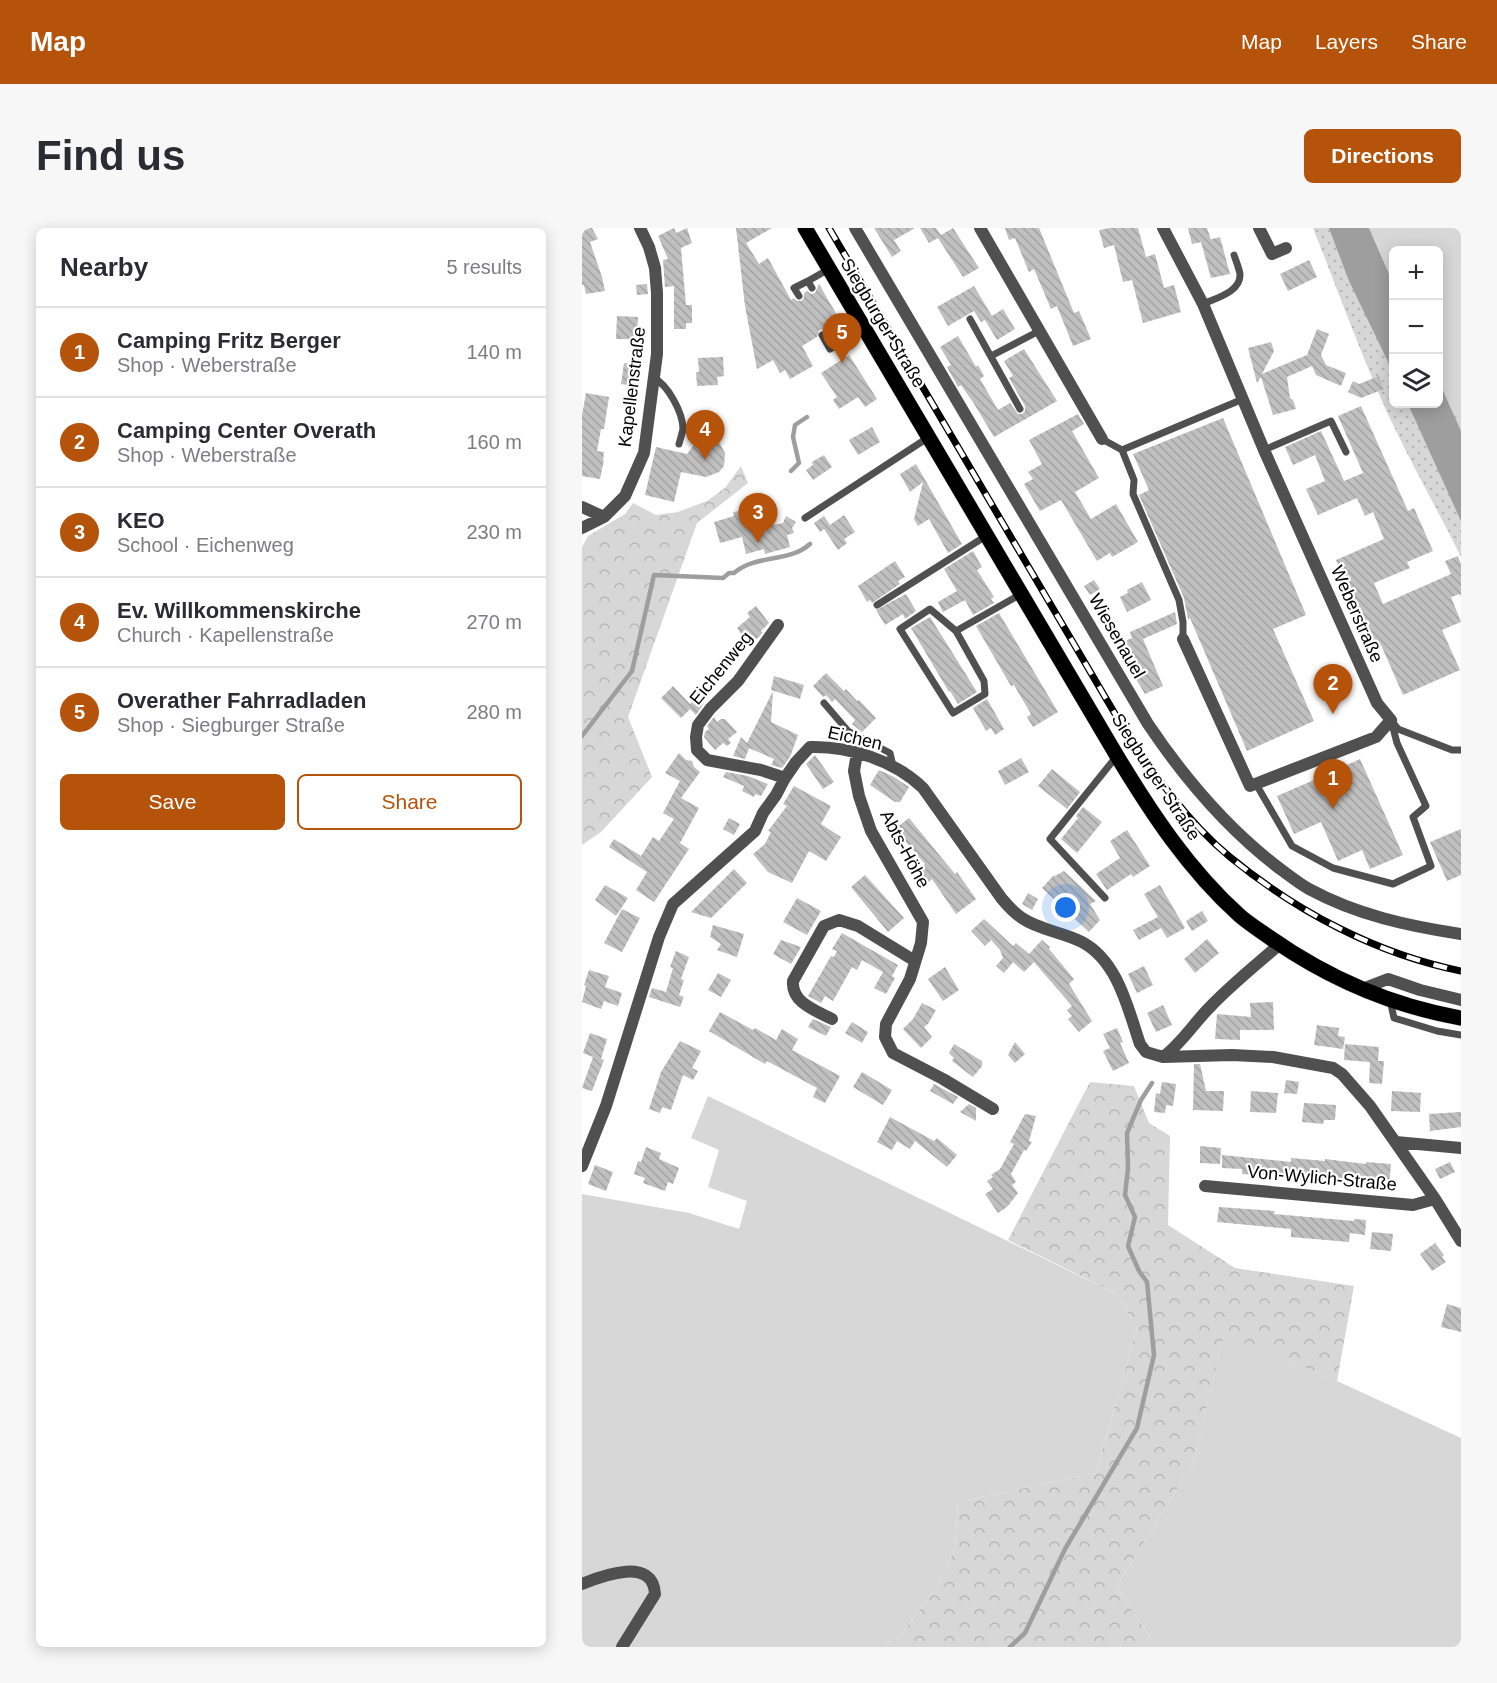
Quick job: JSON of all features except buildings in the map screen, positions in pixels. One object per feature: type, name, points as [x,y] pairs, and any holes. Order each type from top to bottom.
[{"type":"main road","name":"Siegburger Straße","points":[[805,228],[1117,756],[1160,824],[1186,859],[1240,916],[1320,970],[1362,989],[1438,1014],[1461,1018]]},
{"type":"street","name":"Kapellenstraße","points":[[582,528],[604,517],[625,496],[644,453],[658,335],[655,268],[640,228]]},
{"type":"street","name":"Wiesenauel","points":[[855,228],[1148,724],[1192,785],[1254,850],[1307,888],[1362,913],[1409,926],[1461,934]]},
{"type":"street","points":[[980,228],[1102,440]]},
{"type":"street","name":"Weberstraße","points":[[1163,228],[1203,304],[1264,450],[1377,703],[1391,720]]},
{"type":"street","points":[[1258,228],[1272,254],[1286,248]]},
{"type":"street","points":[[582,507],[604,517]]},
{"type":"street","name":"Eichenweg","points":[[778,625],[738,681],[710,709],[698,725],[696,737],[697,750],[707,760],[761,770],[784,778]]},
{"type":"street","points":[[1183,639],[1250,786],[1376,737],[1391,720]]},
{"type":"street","name":"Eichen","points":[[582,1166],[606,1106],[659,938],[673,904],[755,831],[784,778],[810,747],[830,747],[857,753],[893,766],[910,776],[922,788],[1013,912],[1023,919],[1082,942],[1105,962],[1119,986],[1140,1044],[1146,1052],[1178,1058],[1232,1055],[1273,1057],[1333,1068],[1342,1074],[1370,1106],[1396,1142],[1435,1198],[1461,1241]]},
{"type":"street","name":"Abts-Höhe","points":[[857,753],[854,771],[859,796],[871,831],[923,922],[921,943],[910,979],[886,1024],[885,1037],[893,1053],[993,1109]]},
{"type":"street","points":[[832,1019],[797,998],[792,987],[793,981],[824,926],[840,920],[858,927],[915,961]]},
{"type":"street","points":[[1163,1057],[1221,996],[1280,944]]},
{"type":"street","points":[[1362,989],[1388,979],[1461,1000]]},
{"type":"street","points":[[1396,1142],[1461,1148]]},
{"type":"street","name":"Von-Wylich-Straße","points":[[1205,1186],[1413,1204],[1435,1198]]},
{"type":"street","points":[[582,1584],[605,1576],[638,1572],[647,1575],[654,1584],[655,1594],[622,1647]]},
{"type":"lane","points":[[1203,304],[1229,292],[1239,282],[1240,275],[1234,255]]},
{"type":"lane","points":[[799,296],[794,288],[829,269]]},
{"type":"lane","points":[[808,281],[812,288]]},
{"type":"lane","points":[[970,319],[1020,409]]},
{"type":"lane","points":[[835,326],[844,341]]},
{"type":"lane","points":[[822,335],[830,349],[865,329]]},
{"type":"lane","points":[[991,356],[1039,331]]},
{"type":"lane","points":[[654,378],[660,381],[680,416],[683,429],[679,444]]},
{"type":"lane","points":[[1122,450],[1243,399]]},
{"type":"lane","points":[[1264,450],[1331,421],[1346,452]]},
{"type":"lane","points":[[805,518],[929,437]]},
{"type":"lane","points":[[1102,440],[1122,450],[1134,480],[1133,494],[1179,600],[1183,639]]},
{"type":"lane","points":[[877,605],[987,535]]},
{"type":"lane","points":[[956,631],[1021,594]]},
{"type":"lane","points":[[930,609],[956,631],[984,681],[985,694],[953,714],[900,629],[930,609]]},
{"type":"lane","points":[[824,703],[848,731],[890,753],[893,766]]},
{"type":"lane","points":[[1391,720],[1398,729],[1452,750],[1461,750]]},
{"type":"lane","points":[[1256,784],[1292,846],[1333,868],[1393,884],[1431,866],[1413,817],[1426,806],[1397,743],[1391,720]]},
{"type":"lane","points":[[1106,898],[1050,838],[1117,756]]},
{"type":"lane","points":[[1389,998],[1394,1018],[1437,1031],[1461,1035]]},
{"type":"green space","points":[[1313,228],[1368,228],[1389,276],[1389,408],[1443,408],[1443,388],[1461,426],[1461,557],[1388,415]]},
{"type":"green space","points":[[1369,228],[1461,228],[1461,431],[1443,391],[1443,246],[1389,246],[1389,274]]},
{"type":"green space","points":[[741,466],[748,483],[697,523],[628,717],[652,777],[601,832],[582,845],[582,547],[588,536],[625,514],[633,503],[656,515],[678,512],[707,501],[725,488]]},
{"type":"green space","points":[[1090,1082],[1134,1086],[1149,1123],[1170,1136],[1168,1225],[1235,1268],[1354,1286],[1337,1381],[1224,1335],[1193,1464],[1116,1587],[1157,1647],[883,1647],[900,1636],[938,1585],[955,1548],[958,1502],[1096,1473],[1137,1328],[1117,1294],[1008,1240]]},
{"type":"green space","points":[[708,1096],[1117,1294],[1137,1328],[1096,1473],[958,1502],[955,1548],[938,1585],[900,1636],[883,1647],[582,1647],[582,1194],[689,1213],[739,1229],[747,1201],[708,1187],[719,1150],[691,1138]]},
{"type":"green space","points":[[1224,1334],[1337,1381],[1461,1438],[1461,1647],[1157,1647],[1116,1587],[1193,1464]]},
{"type":"shaded area","points":[[1329,228],[1369,228],[1389,274],[1389,364],[1349,281]]},
{"type":"shaded area","points":[[1443,391],[1461,431],[1461,521],[1410,408],[1443,408]]},
{"type":"waterway","points":[[791,471],[799,463],[793,437],[795,425],[807,417]]},
{"type":"waterway","points":[[582,736],[632,671],[654,575],[723,578],[752,563],[792,554],[810,544]]},
{"type":"waterway","points":[[1010,1647],[1025,1633],[1065,1549],[1137,1428],[1154,1355],[1147,1282],[1139,1271],[1128,1246],[1135,1217],[1125,1195],[1128,1168],[1127,1133],[1141,1100],[1152,1083]]},
{"type":"railway","points":[[829,228],[1121,724],[1184,811],[1230,857],[1310,913],[1399,954],[1461,971]]},
{"type":"place","name":"Overather Fahrradladen","points":[[842,363]]},
{"type":"place","name":"Ev. Willkommenskirche","points":[[705,460]]},
{"type":"place","name":"KEO","points":[[758,543]]},
{"type":"place","name":"Camping Center Overath","points":[[1333,714]]},
{"type":"place","name":"Camping Fritz Berger","points":[[1333,809]]}]
